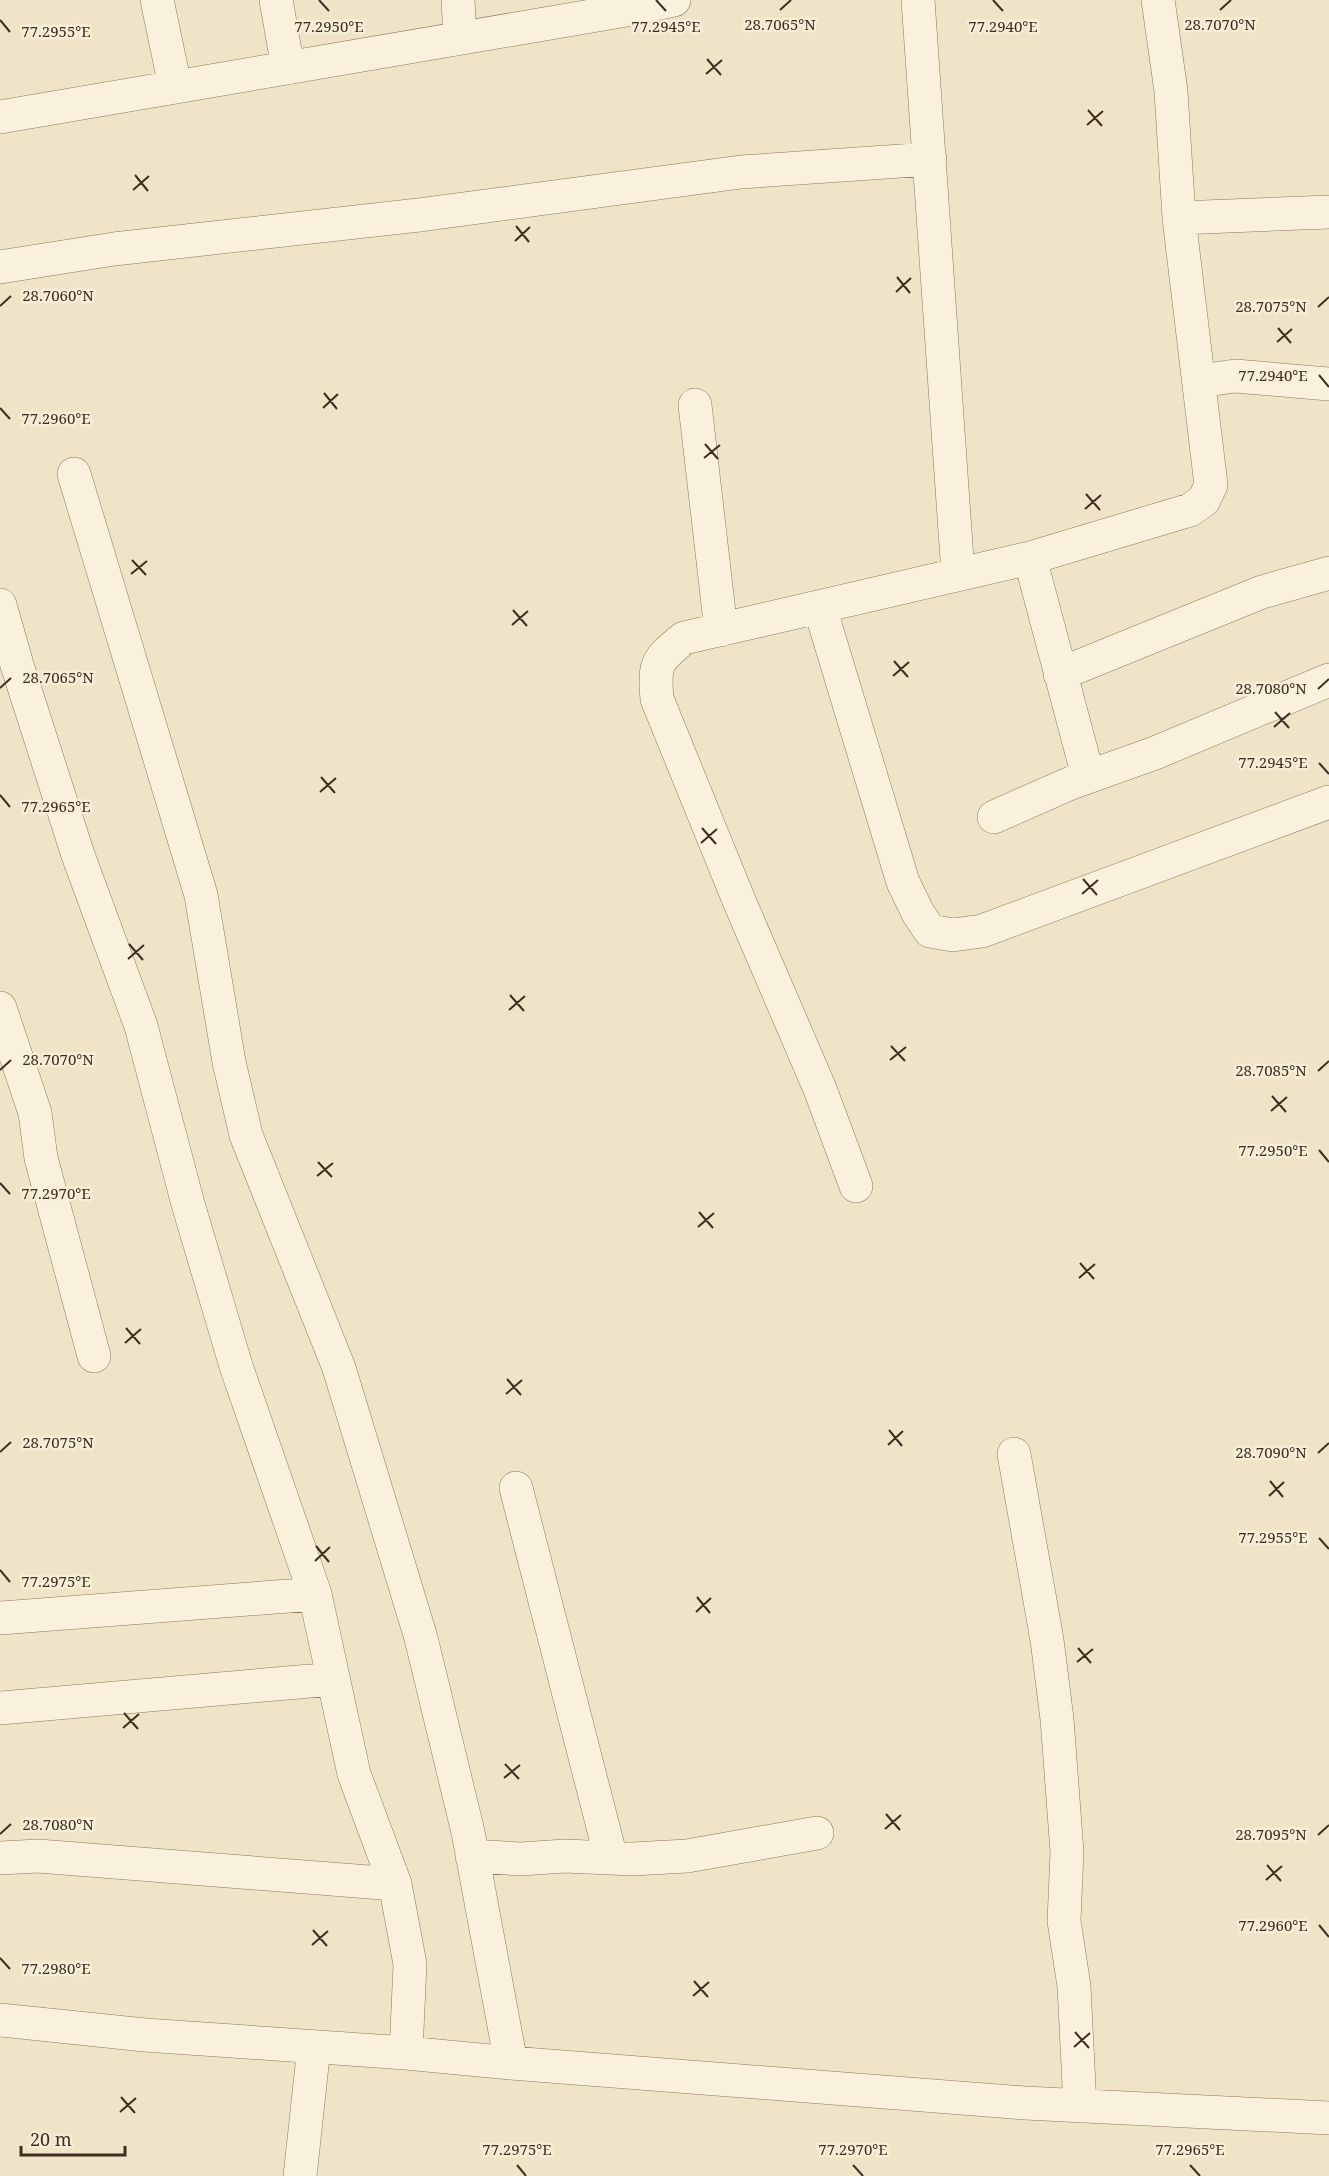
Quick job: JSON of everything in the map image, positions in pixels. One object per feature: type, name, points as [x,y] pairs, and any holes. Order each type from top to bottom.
[{"type":"street","points":[[157,0],[175,86]]},
{"type":"street","points":[[276,0],[288,68]]},
{"type":"street","points":[[458,0],[460,38]]},
{"type":"street","points":[[0,117],[674,0]]},
{"type":"street","points":[[918,0],[958,574]]},
{"type":"street","points":[[856,1186],[820,1089],[657,699],[655,671],[665,653],[684,638],[1030,558],[1190,510],[1204,500],[1211,485],[1179,218],[1171,91],[1158,0]]},
{"type":"street","points":[[0,267],[114,249],[419,215],[741,172],[930,159]]},
{"type":"street","points":[[1179,218],[1329,212]]},
{"type":"street","points":[[1199,381],[1235,376],[1329,384]]},
{"type":"street","points":[[695,405],[722,630]]},
{"type":"street","points":[[74,474],[201,896],[230,1062],[246,1135],[339,1368],[421,1638],[472,1856],[511,2063]]},
{"type":"street","points":[[1030,558],[1088,777]]},
{"type":"street","points":[[1060,674],[1262,592],[1329,573]]},
{"type":"street","points":[[0,605],[17,666],[78,855],[141,1026],[188,1204],[236,1366],[315,1594],[354,1774],[395,1884],[410,1964],[406,2053]]},
{"type":"street","points":[[820,608],[903,882],[918,913],[930,931],[953,935],[982,931],[1329,802]]},
{"type":"street","points":[[994,817],[1329,680]]},
{"type":"street","points":[[0,1008],[35,1113],[46,1180],[93,1356]]},
{"type":"street","points":[[1014,1454],[1047,1640],[1057,1719],[1067,1852],[1064,1921],[1074,1986],[1080,2106]]},
{"type":"street","points":[[516,1488],[611,1858]]},
{"type":"street","points":[[0,1618],[315,1594]]},
{"type":"street","points":[[0,1708],[333,1679]]},
{"type":"street","points":[[472,1856],[521,1859],[565,1856],[633,1859],[687,1856],[817,1833]]},
{"type":"street","points":[[0,1858],[38,1856],[395,1884]]},
{"type":"street","points":[[0,2020],[145,2035],[406,2053],[1080,2106],[1329,2118]]},
{"type":"street","points":[[300,2176],[315,2047]]}]
